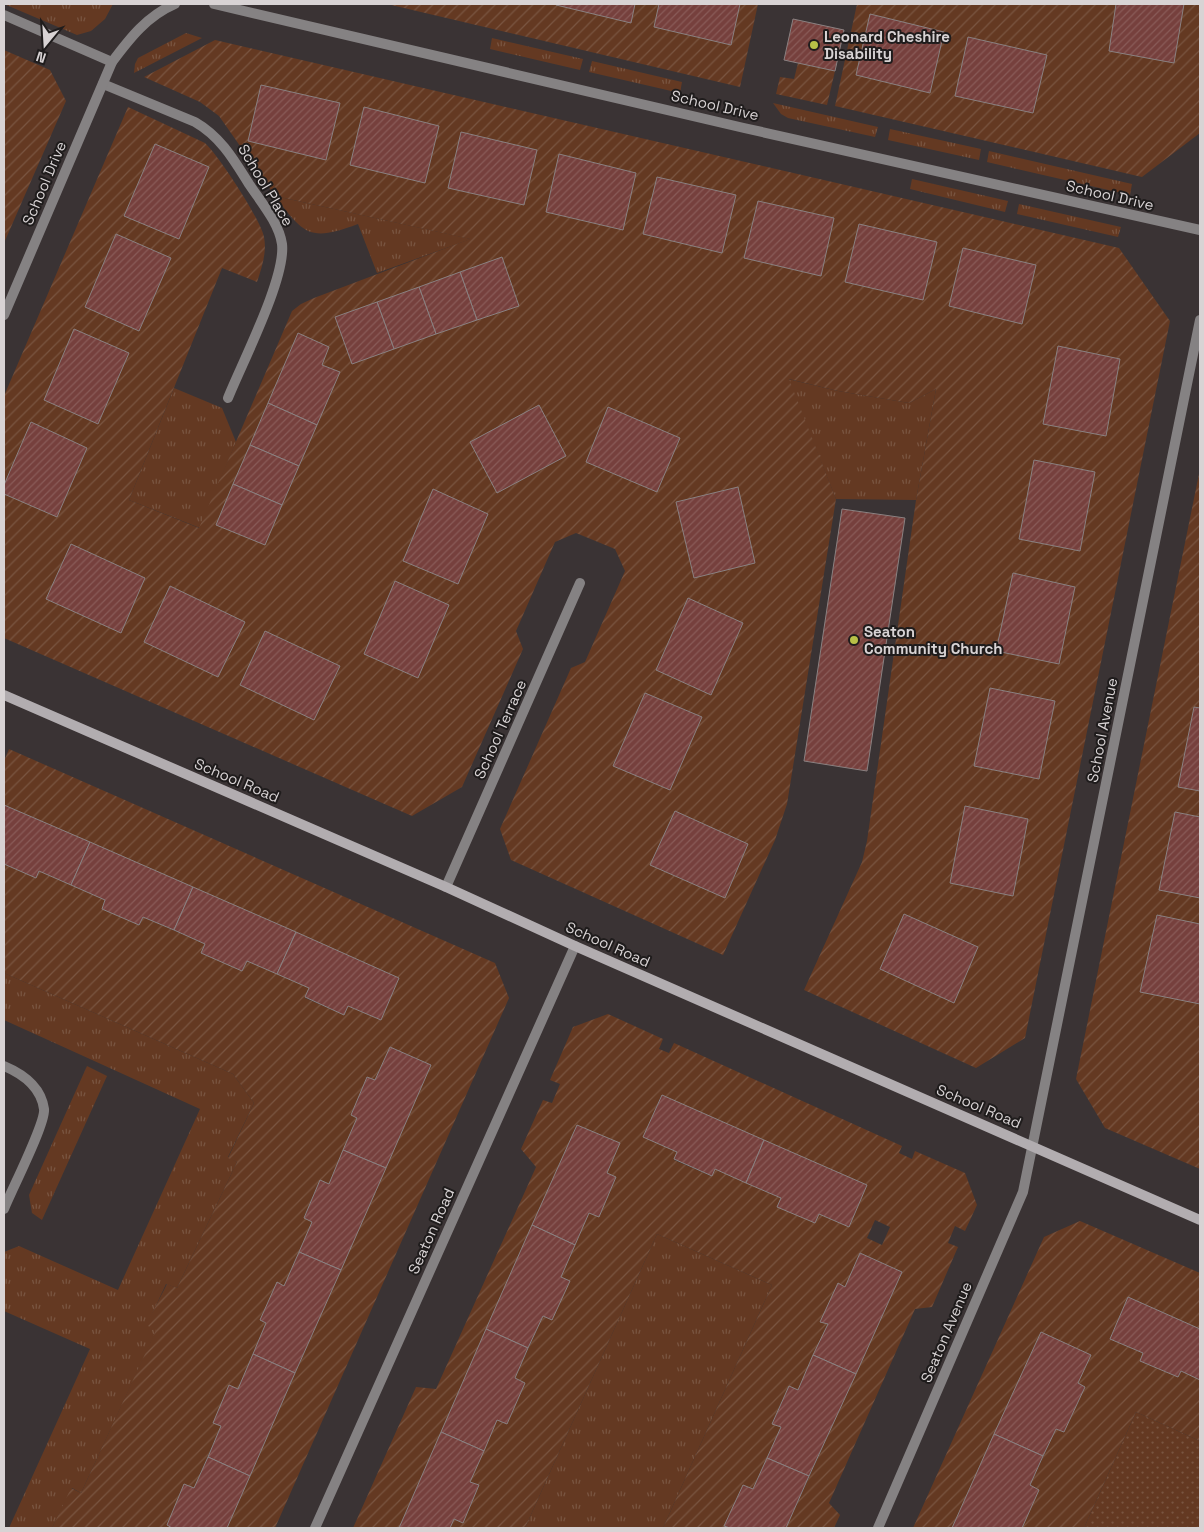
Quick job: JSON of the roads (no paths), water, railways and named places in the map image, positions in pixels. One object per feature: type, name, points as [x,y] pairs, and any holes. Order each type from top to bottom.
[{"type":"street","name":"School Drive","points":[[4,315],[112,62],[139,28],[160,11],[175,4]]},
{"type":"street","name":"School Drive","points":[[219,4],[754,130],[1200,230]]},
{"type":"street","points":[[4,15],[112,62]]},
{"type":"street","name":"School Place","points":[[103,84],[195,122],[208,130],[220,140],[276,226],[282,243],[280,271],[228,398]]},
{"type":"street","name":"School Avenue","points":[[1034,1146],[1200,320]]},
{"type":"street","name":"School Terrace","points":[[446,887],[580,583]]},
{"type":"street","name":"School Road","points":[[4,695],[446,887],[1200,1220]]},
{"type":"street","name":"Seaton Road","points":[[315,1528],[576,946]]},
{"type":"street","points":[[4,1066],[18,1072],[38,1090],[44,1110],[39,1128],[4,1209]]},
{"type":"street","name":"Seaton Avenue","points":[[878,1528],[1023,1192],[1034,1146]]},
{"type":"place","name":"Leonard Cheshire Disability","points":[[814,45]]},
{"type":"place","name":"Seaton Community Church","points":[[854,640]]}]
